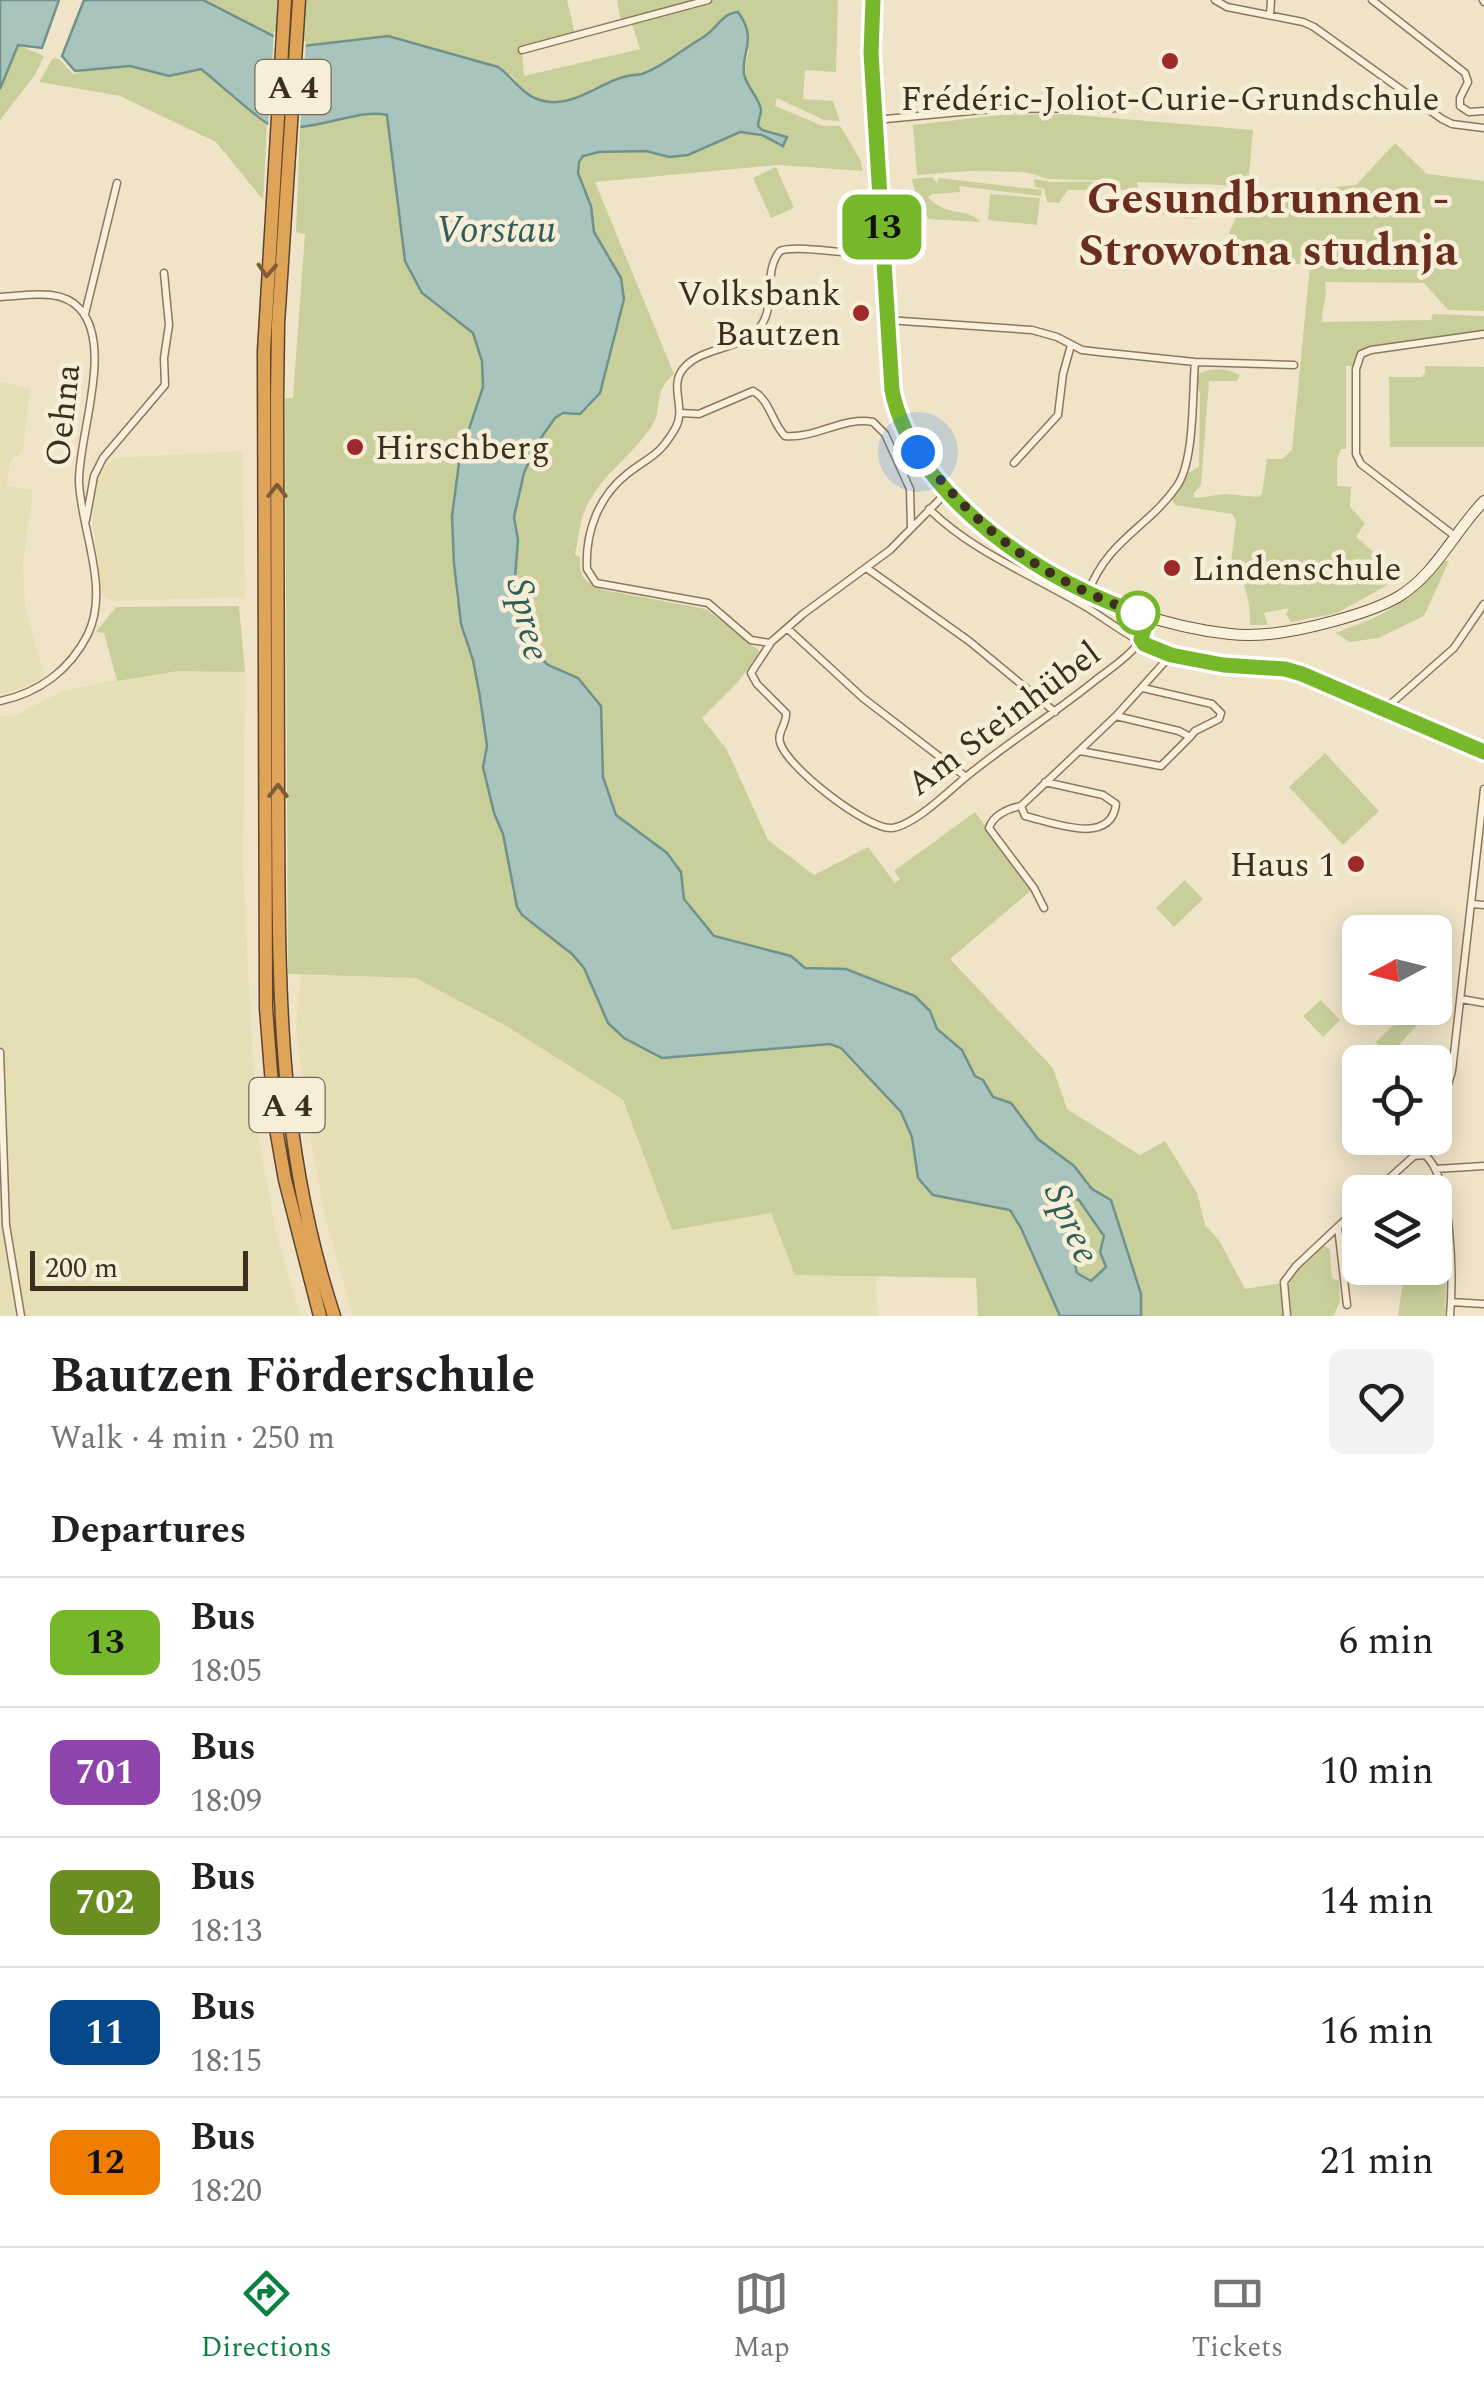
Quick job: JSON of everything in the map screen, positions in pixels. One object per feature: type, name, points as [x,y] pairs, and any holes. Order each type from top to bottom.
[{"type":"highway","name":"A 4","points":[[280,173],[284,0]]},
{"type":"highway","name":"A 4","points":[[298,0],[264,351],[271,589],[269,1064],[285,1180],[320,1316]]},
{"type":"highway","name":"A 4","points":[[270,618],[282,1062],[298,1178],[334,1316]]},
{"type":"street","points":[[522,50],[708,0]]},
{"type":"street","points":[[873,0],[871,53],[887,320],[898,410],[906,433],[948,491],[1020,555],[1058,580],[1148,616],[1232,635],[1271,634],[1338,620],[1398,597],[1420,580],[1484,501]]},
{"type":"street","points":[[1215,0],[1227,7],[1314,27],[1442,119],[1484,128]]},
{"type":"street","points":[[1270,16],[1271,0]]},
{"type":"street","points":[[1372,0],[1465,72],[1468,82],[1460,106],[1468,112],[1484,111]]},
{"type":"street","points":[[876,120],[992,108],[1124,108]]},
{"type":"street","name":"Oehna","points":[[0,701],[23,696],[54,678],[90,631],[95,588],[79,481],[93,353],[85,315],[117,183]]},
{"type":"street","points":[[884,255],[794,247],[780,251],[772,266],[768,308],[761,326],[748,337],[682,370],[677,381],[681,413],[678,423],[659,453],[624,476],[600,504],[594,517],[587,570],[596,583],[605,586],[708,603],[756,642],[770,642],[868,569],[948,491]]},
{"type":"street","name":"Oehna","points":[[85,521],[94,476],[103,458],[165,386],[168,317],[164,273]]},
{"type":"street","name":"Oehna","points":[[0,297],[61,297],[85,315]]},
{"type":"street","points":[[887,320],[1032,330],[1099,352],[1195,362],[1294,365]]},
{"type":"street","points":[[1456,537],[1360,464],[1356,454],[1356,369],[1362,354],[1371,350],[1484,334]]},
{"type":"street","points":[[1014,463],[1058,415],[1071,345]]},
{"type":"street","points":[[1088,593],[1101,563],[1179,483],[1188,450],[1195,362]]},
{"type":"street","points":[[681,413],[699,414],[753,391],[764,399],[776,428],[785,436],[819,432],[860,420],[874,422],[885,434],[910,489],[911,529]]},
{"type":"street","points":[[930,509],[971,543],[1171,655],[1223,665],[1285,669],[1484,752]]},
{"type":"street","points":[[868,569],[969,640],[1055,712]]},
{"type":"street","points":[[1384,710],[1442,660],[1484,604]]},
{"type":"street","name":"Am Steinhübel","points":[[770,642],[752,673],[756,684],[786,714],[779,741],[801,772],[880,827],[904,824],[1055,712],[1141,641],[1148,616]]},
{"type":"street","points":[[788,629],[863,698],[966,777]]},
{"type":"street","points":[[1044,908],[1034,888],[989,828],[991,822],[1009,808],[1021,806],[1116,716],[1171,655]]},
{"type":"street","points":[[1079,750],[1161,766],[1195,730],[1219,719],[1218,707],[1142,688]]},
{"type":"street","points":[[1116,716],[1190,737]]},
{"type":"street","points":[[1021,806],[1025,816],[1082,830],[1104,825],[1116,811],[1116,804],[1103,794],[1044,782]]},
{"type":"street","points":[[1452,1071],[1484,789]]},
{"type":"street","points":[[1472,904],[1484,905]]},
{"type":"street","points":[[1461,999],[1484,1002]]},
{"type":"street","points":[[0,1052],[6,1226],[21,1316]]},
{"type":"street","points":[[1393,1175],[1420,1155]]},
{"type":"street","points":[[1426,1155],[1435,1169],[1452,1252],[1450,1316]]},
{"type":"street","points":[[1435,1169],[1484,1166]]},
{"type":"street","points":[[1287,1316],[1284,1282],[1342,1222]]},
{"type":"street","points":[[1338,1226],[1347,1304]]},
{"type":"street","points":[[1451,1302],[1484,1304]]},
{"type":"shaded area","points":[[0,382],[30,388],[23,451],[10,462],[7,486],[33,490],[23,564],[25,606],[44,676],[23,688],[0,693]]},
{"type":"shaded area","points":[[242,451],[245,597],[114,601],[103,596],[93,524],[95,490],[101,472],[114,458]]},
{"type":"shaded area","points":[[178,671],[245,672],[243,869],[256,1122],[275,1228],[300,1316],[0,1316],[0,715],[12,717],[63,691]]},
{"type":"shaded area","points":[[301,975],[416,978],[508,1027],[623,1101],[672,1230],[771,1213],[795,1274],[876,1276],[877,1316],[353,1316],[325,1217],[308,1125],[296,1025]]},
{"type":"green space","points":[[203,0],[567,0],[575,34],[522,50],[524,76],[640,49],[631,21],[621,23],[617,0],[838,0],[836,72],[805,70],[803,99],[833,101],[840,121],[824,120],[777,98],[775,106],[823,126],[840,126],[863,171],[778,165],[595,182],[674,374],[662,388],[650,429],[588,502],[575,554],[580,557],[584,578],[592,585],[706,609],[758,650],[760,654],[736,684],[702,718],[727,750],[768,840],[814,875],[868,847],[895,883],[900,879],[894,871],[975,812],[1034,888],[950,959],[1053,1068],[1067,1109],[1140,1155],[1165,1141],[1197,1193],[1205,1225],[1219,1240],[1245,1289],[1282,1283],[1284,1316],[1141,1316],[1141,1294],[1111,1200],[1092,1189],[1074,1166],[1038,1139],[1011,1103],[993,1097],[983,1080],[975,1076],[962,1050],[937,1029],[930,1011],[915,996],[846,968],[805,968],[791,956],[714,936],[684,899],[681,872],[616,815],[603,777],[596,697],[578,678],[548,665],[523,623],[523,607],[514,591],[518,540],[514,517],[524,473],[536,445],[555,418],[588,408],[600,394],[624,299],[621,278],[594,232],[591,206],[578,173],[579,162],[583,156],[599,152],[687,155],[740,132],[762,135],[783,145],[786,137],[758,126],[758,102],[746,78],[749,50],[716,30],[643,74],[623,76],[591,89],[586,95],[561,102],[527,94],[498,67],[424,46],[358,38],[295,48]]},
{"type":"green space","points":[[18,45],[44,56],[35,75],[0,120],[0,89]]},
{"type":"green space","points":[[53,58],[73,74],[91,68],[130,66],[169,75],[201,69],[267,124],[263,200],[216,142],[120,96],[39,82]]},
{"type":"green space","points":[[377,112],[387,115],[392,155],[433,304],[473,333],[482,361],[483,387],[460,456],[452,516],[456,598],[473,660],[487,746],[483,767],[511,868],[512,892],[547,935],[584,968],[624,1038],[662,1058],[831,1044],[841,1048],[901,1112],[912,1136],[918,1178],[933,1195],[975,1204],[964,1140],[1021,1228],[1060,1316],[978,1316],[976,1278],[795,1275],[771,1213],[672,1230],[623,1100],[508,1027],[416,978],[288,974],[285,398],[293,398],[305,234],[296,232],[300,126]]},
{"type":"green space","points":[[1065,114],[1253,130],[1248,186],[1137,182],[1140,200],[1125,208],[1128,190],[1068,190],[1059,203],[1047,202],[1044,189],[1035,187],[1034,179],[1125,181],[1048,179],[1026,172],[917,175],[913,125],[1001,115]]},
{"type":"green space","points":[[1395,143],[1427,174],[1484,181],[1484,311],[1448,310],[1424,283],[1325,282],[1322,322],[1431,320],[1433,314],[1484,316],[1484,332],[1360,350],[1353,366],[1346,366],[1346,449],[1341,449],[1337,460],[1337,486],[1351,487],[1350,507],[1365,523],[1356,537],[1378,556],[1377,560],[1390,564],[1386,586],[1337,613],[1291,622],[1286,614],[1289,608],[1264,613],[1268,625],[1250,625],[1246,592],[1231,562],[1236,521],[1232,514],[1175,505],[1172,499],[1186,474],[1199,467],[1197,374],[1218,369],[1240,375],[1237,381],[1209,381],[1201,485],[1193,494],[1195,498],[1225,494],[1258,497],[1262,494],[1267,459],[1282,459],[1292,450],[1310,266],[1256,253],[1229,233],[1252,195],[1356,185]]},
{"type":"green space","points":[[776,167],[794,208],[771,218],[753,178]]},
{"type":"green space","points":[[932,177],[937,183],[939,178],[1042,190],[1041,196],[959,186],[960,192],[928,197],[942,208],[968,214],[981,222],[929,219],[918,207],[912,179]]},
{"type":"green space","points":[[990,194],[1040,198],[1037,225],[988,220]]},
{"type":"green space","points":[[1205,194],[1205,215],[1186,218],[1154,215],[1149,210],[1150,196]]},
{"type":"green space","points":[[1425,366],[1484,367],[1484,447],[1390,447],[1389,377],[1421,377]]},
{"type":"green space","points":[[1441,561],[1449,561],[1424,616],[1378,638],[1350,642],[1336,633],[1393,607]]},
{"type":"green space","points":[[239,606],[245,672],[178,671],[117,681],[104,633],[96,632],[116,607]]},
{"type":"green space","points":[[1325,753],[1379,811],[1343,845],[1289,787]]},
{"type":"green space","points":[[1185,880],[1203,899],[1174,927],[1156,908]]},
{"type":"green space","points":[[1321,1000],[1340,1020],[1323,1037],[1303,1016]]},
{"type":"green space","points":[[1394,1025],[1417,1025],[1399,1045],[1376,1042]]},
{"type":"green space","points":[[1055,1192],[1079,1199],[1104,1236],[1100,1252],[1106,1267],[1091,1282],[1077,1273],[1069,1237],[1052,1204]]},
{"type":"green space","points":[[1324,1246],[1330,1249],[1332,1278],[1339,1281],[1340,1302],[1333,1316],[1291,1316],[1292,1275]]},
{"type":"green space","points":[[1403,1285],[1446,1285],[1445,1316],[1398,1316]]},
{"type":"water","points":[[0,0],[59,0],[42,48],[18,45],[0,89]]},
{"type":"water","name":"Vorstau","points":[[84,0],[203,0],[295,47],[388,36],[498,67],[534,98],[552,102],[650,71],[707,35],[728,15],[738,12],[747,30],[744,74],[759,102],[758,126],[787,137],[783,146],[762,135],[740,132],[688,155],[599,152],[583,156],[579,162],[578,173],[591,206],[594,232],[621,278],[624,299],[600,393],[580,414],[563,413],[555,418],[536,445],[524,473],[514,517],[518,540],[514,591],[541,658],[578,678],[601,706],[603,777],[616,815],[667,853],[681,872],[684,899],[714,936],[791,956],[805,968],[846,969],[915,996],[930,1011],[937,1029],[962,1050],[975,1076],[983,1080],[993,1097],[1011,1103],[1038,1139],[1074,1166],[1092,1189],[1111,1200],[1141,1294],[1141,1316],[1060,1316],[1010,1210],[933,1195],[918,1178],[912,1137],[901,1112],[841,1048],[830,1044],[662,1058],[624,1038],[608,1023],[584,968],[517,907],[503,834],[494,813],[483,767],[487,746],[480,697],[461,624],[452,516],[460,456],[483,387],[482,361],[473,333],[422,293],[405,261],[387,115],[361,115],[284,127],[264,121],[201,69],[169,76],[130,66],[75,71],[62,56]],"holes":[[[1055,1193],[1079,1200],[1104,1236],[1100,1252],[1106,1267],[1091,1281],[1077,1273],[1066,1229],[1052,1204]]]},
{"type":"pier","points":[[274,31],[296,42],[306,41],[300,131],[268,129]]},
{"type":"bus line","name":"13","points":[[873,0],[871,53],[892,390],[906,433],[948,491],[974,518],[1058,580],[1148,616],[1141,639],[1144,644],[1171,655],[1206,662],[1302,674],[1484,752]]},
{"type":"place","name":"Frédéric-Joliot-Curie-Grundschule","points":[[1170,61]]},
{"type":"place","name":"Volksbank Bautzen","points":[[861,313]]},
{"type":"place","name":"Hirschberg","points":[[355,447]]},
{"type":"place","name":"Lindenschule","points":[[1172,568]]},
{"type":"place","name":"Haus 1","points":[[1356,864]]},
{"type":"district","name":"Gesundbrunnen - Strowotna studnja","points":[[1268,223]]},
{"type":"route","points":[[918,452],[974,518],[1020,555],[1058,580],[1138,613]]},
{"type":"water label","name":"Spree","points":[[529,619]]},
{"type":"water label","name":"Spree","points":[[1073,1223]]}]
